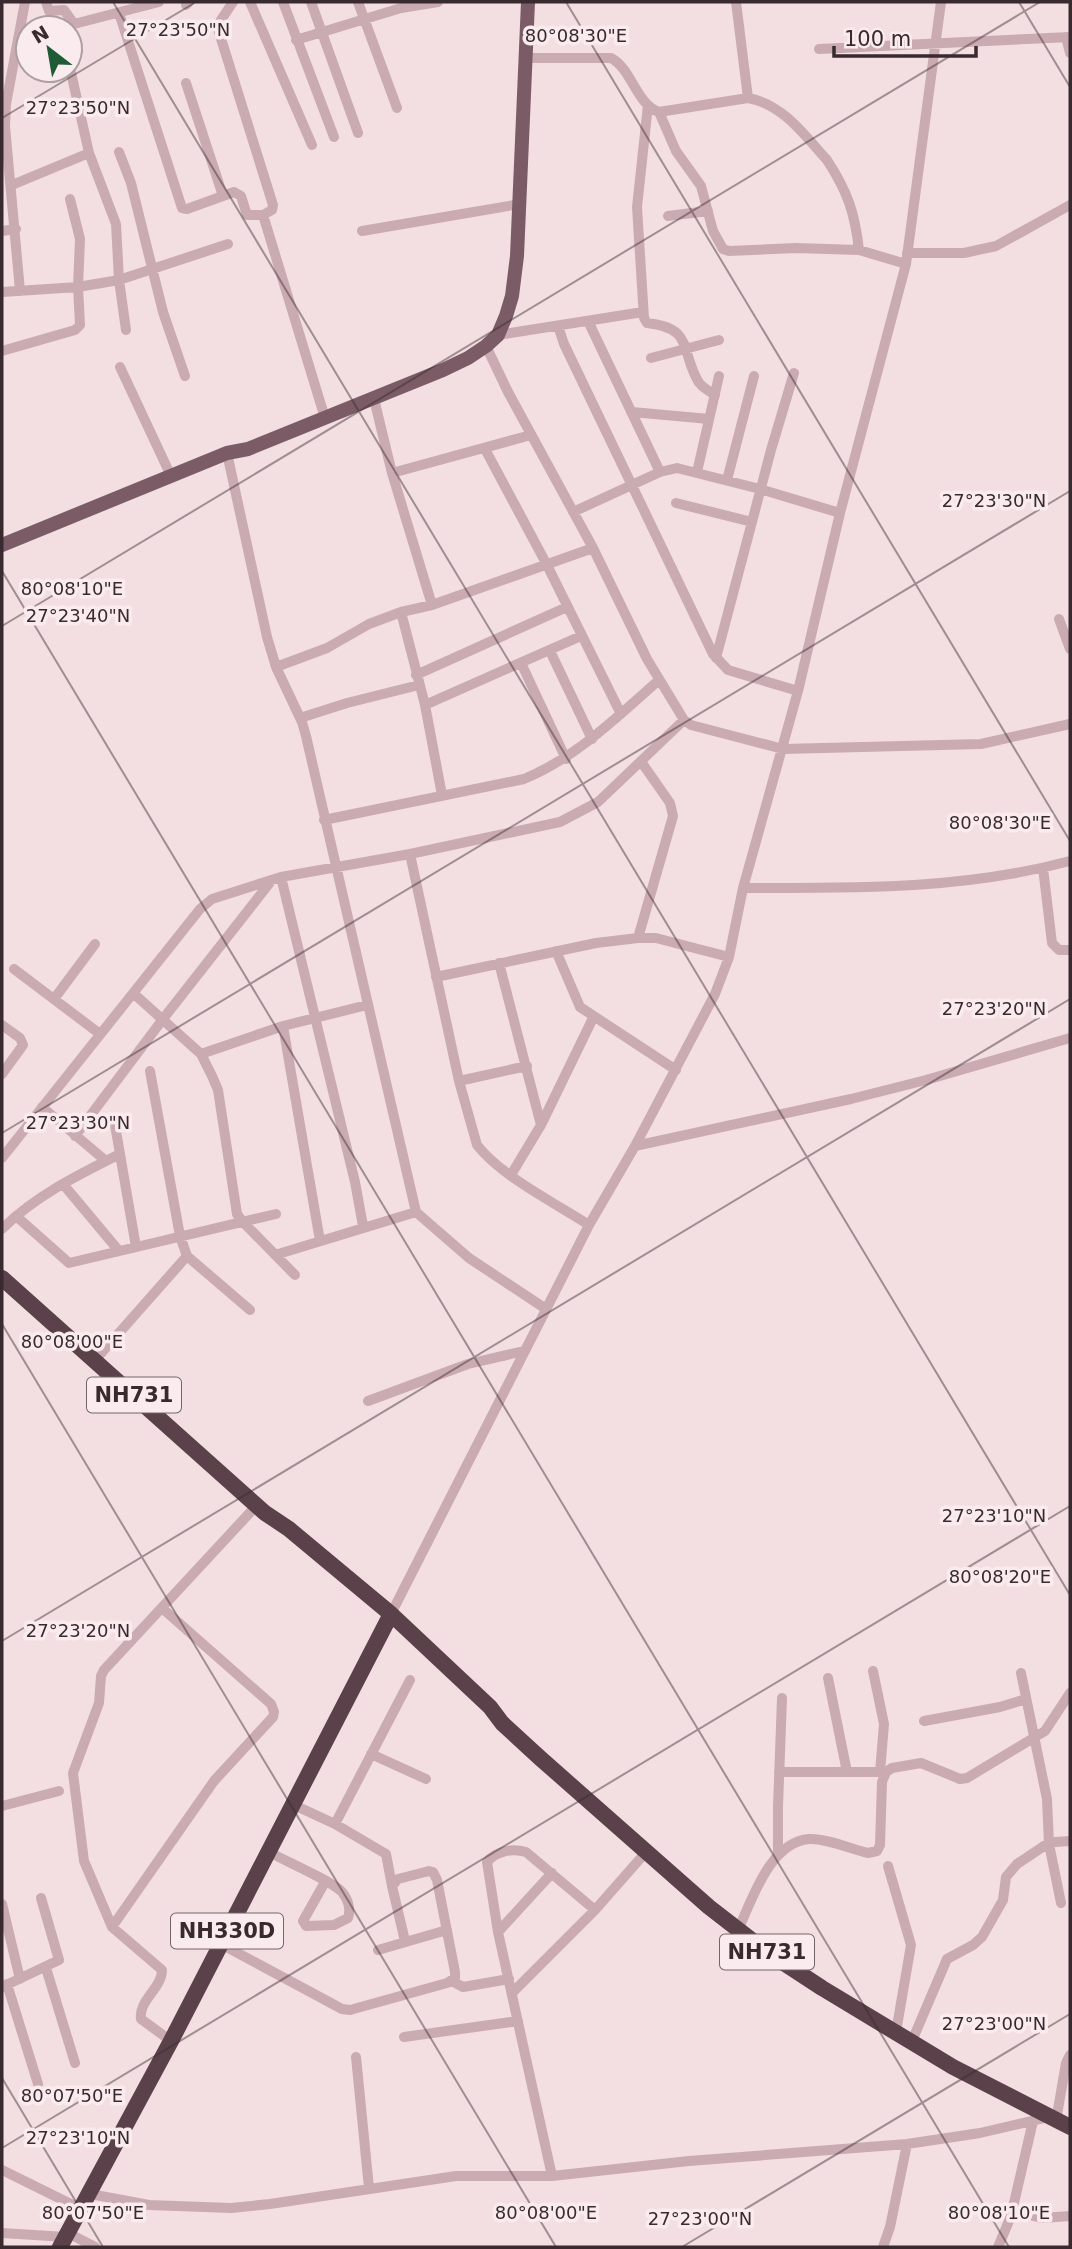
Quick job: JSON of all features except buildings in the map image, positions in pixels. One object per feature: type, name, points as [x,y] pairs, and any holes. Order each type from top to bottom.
[{"type":"highway","name":"NH731","points":[[2,1278],[96,1359],[261,1509],[282,1534],[388,1618],[484,1713],[502,1723],[738,1930],[794,1971],[953,2067],[1052,2122]]},
{"type":"highway","name":"NH330D","points":[[65,2239],[294,1805],[388,1618]]},
{"type":"main road","points":[[2,554],[468,358],[498,335],[512,296],[517,256],[528,2]]},
{"type":"main road","points":[[2,545],[171,476],[228,457]]},
{"type":"street","points":[[20,291],[5,126],[6,104],[25,2]]},
{"type":"street","points":[[46,2],[48,10],[60,9],[67,14]]},
{"type":"street","points":[[84,22],[159,2]]},
{"type":"street","points":[[118,13],[180,205],[187,209],[238,193],[247,215],[263,215],[274,208],[218,29],[233,2]]},
{"type":"street","points":[[250,2],[313,145]]},
{"type":"street","points":[[283,2],[334,137]]},
{"type":"street","points":[[312,2],[358,133]]},
{"type":"street","points":[[358,2],[397,108]]},
{"type":"street","points":[[296,40],[400,5],[438,2]]},
{"type":"street","points":[[736,2],[748,99]]},
{"type":"street","points":[[388,1618],[589,1225],[676,1070],[715,994],[729,957],[743,888],[783,749],[906,258],[941,2]]},
{"type":"street","points":[[819,49],[1068,37],[1070,53]]},
{"type":"street","points":[[526,58],[611,58],[621,65],[648,105],[659,112],[676,150],[701,186],[718,242],[723,249],[729,251],[796,248],[859,250],[906,258],[964,254],[996,246],[1070,205]]},
{"type":"street","points":[[186,83],[223,196]]},
{"type":"street","points":[[74,84],[89,153],[117,224],[119,280],[126,330]]},
{"type":"street","points":[[659,112],[748,99],[763,101],[776,108],[827,160],[850,202],[859,250]]},
{"type":"street","points":[[648,105],[638,186],[643,312],[647,323],[670,327],[687,350],[697,381],[715,395]]},
{"type":"street","points":[[119,152],[131,183],[163,312],[185,376]]},
{"type":"street","points":[[12,185],[89,153]]},
{"type":"street","points":[[2,351],[75,330],[80,325],[80,239],[70,199]]},
{"type":"street","points":[[362,231],[520,204]]},
{"type":"street","points":[[668,216],[708,211]]},
{"type":"street","points":[[263,215],[325,418]]},
{"type":"street","points":[[2,231],[16,229]]},
{"type":"street","points":[[2,292],[78,287],[119,280],[228,244]]},
{"type":"street","points":[[498,335],[643,312]]},
{"type":"street","points":[[587,321],[660,472]]},
{"type":"street","points":[[558,326],[631,485],[716,658],[728,670],[798,691]]},
{"type":"street","points":[[651,358],[719,340]]},
{"type":"street","points":[[486,346],[593,548],[647,659],[684,720],[691,725],[783,749],[981,744],[1070,724]]},
{"type":"street","points":[[120,367],[171,476]]},
{"type":"street","points":[[716,658],[760,489],[794,373]]},
{"type":"street","points":[[697,472],[719,376]]},
{"type":"street","points":[[727,480],[754,376]]},
{"type":"street","points":[[374,399],[392,473],[432,605]]},
{"type":"street","points":[[632,412],[709,419]]},
{"type":"street","points":[[392,473],[531,435]]},
{"type":"street","points":[[485,449],[547,565],[621,714]]},
{"type":"street","points":[[228,457],[267,637],[276,667],[300,718],[416,1212],[469,1258],[546,1309]]},
{"type":"street","points":[[573,512],[660,472],[677,468],[841,513]]},
{"type":"street","points":[[676,503],[752,522]]},
{"type":"street","points":[[276,667],[309,656],[369,624],[401,612],[432,605],[593,548]]},
{"type":"street","points":[[300,718],[417,680],[567,607]]},
{"type":"street","points":[[401,612],[425,705],[442,795]]},
{"type":"street","points":[[1059,619],[1070,649]]},
{"type":"street","points":[[425,705],[581,636]]},
{"type":"street","points":[[550,651],[592,739]]},
{"type":"street","points":[[521,663],[566,759]]},
{"type":"street","points":[[324,820],[524,779],[566,759],[659,680]]},
{"type":"street","points":[[2,1158],[133,993],[212,899],[277,878],[410,854],[560,822],[598,802],[642,763],[684,720]]},
{"type":"street","points":[[638,938],[673,816],[670,803],[642,763]]},
{"type":"street","points":[[410,854],[459,1081],[477,1145],[511,1175],[589,1225]]},
{"type":"street","points":[[743,888],[890,888],[976,880],[1070,861]]},
{"type":"street","points":[[1043,868],[1052,943],[1059,950],[1070,950]]},
{"type":"street","points":[[277,878],[315,1018],[363,1226]]},
{"type":"street","points":[[75,1136],[163,1019],[277,878]]},
{"type":"street","points":[[436,977],[556,951],[638,938],[656,938],[729,957]]},
{"type":"street","points":[[54,999],[95,944]]},
{"type":"street","points":[[556,951],[577,1003],[593,1018],[676,1070]]},
{"type":"street","points":[[499,963],[541,1125]]},
{"type":"street","points":[[14,969],[100,1034]]},
{"type":"street","points":[[133,993],[201,1054],[218,1090],[237,1214],[295,1275]]},
{"type":"street","points":[[201,1054],[283,1026],[367,1005]]},
{"type":"street","points":[[511,1175],[541,1125],[593,1018]]},
{"type":"street","points":[[2,1025],[20,1038],[23,1045],[2,1074]]},
{"type":"street","points":[[283,1026],[320,1241]]},
{"type":"street","points":[[635,1146],[914,1083],[1070,1038]]},
{"type":"street","points":[[459,1081],[527,1066]]},
{"type":"street","points":[[150,1071],[180,1236],[187,1255],[250,1311]]},
{"type":"street","points":[[42,1107],[106,1161]]},
{"type":"street","points":[[115,1125],[136,1247]]},
{"type":"street","points":[[2,1229],[16,1216],[63,1184],[120,1154]]},
{"type":"street","points":[[63,1184],[119,1251]]},
{"type":"street","points":[[275,1255],[416,1212]]},
{"type":"street","points":[[16,1216],[69,1263],[276,1214]]},
{"type":"street","points":[[96,1359],[187,1255]]},
{"type":"street","points":[[368,1401],[468,1364],[524,1351]]},
{"type":"street","points":[[171,2041],[145,2023],[139,2015],[161,1978],[162,1970],[112,1927],[85,1861],[73,1773],[99,1703],[101,1676],[162,1608],[261,1509]]},
{"type":"street","points":[[112,1927],[205,1792],[273,1717],[274,1712],[271,1704],[162,1608]]},
{"type":"street","points":[[738,1930],[764,1875],[778,1853],[812,1839],[868,1853],[877,1851],[880,1845],[884,1724],[873,1671]]},
{"type":"street","points":[[1021,1673],[1047,1799],[1049,1844],[1061,1903]]},
{"type":"street","points":[[828,1678],[847,1772]]},
{"type":"street","points":[[335,1824],[410,1680]]},
{"type":"street","points":[[779,1772],[883,1772],[921,1763],[955,1777],[967,1778],[1035,1739],[1054,1720],[1070,1693]]},
{"type":"street","points":[[778,1853],[782,1698]]},
{"type":"street","points":[[924,1721],[1000,1707],[1026,1699]]},
{"type":"street","points":[[371,1754],[426,1779]]},
{"type":"street","points":[[2,1807],[59,1791]]},
{"type":"street","points":[[294,1805],[335,1824],[386,1854],[405,1941]]},
{"type":"street","points":[[912,2041],[947,1959],[951,1954],[973,1945],[982,1937],[1003,1900],[1006,1877],[1017,1864],[1049,1844],[1070,1841]]},
{"type":"street","points":[[552,2176],[486,1866],[490,1858],[497,1854],[520,1850],[526,1852],[595,1910]]},
{"type":"street","points":[[269,1852],[341,1890],[345,1895],[350,1914],[340,1924],[306,1926],[303,1921],[325,1882]]},
{"type":"street","points":[[513,1992],[595,1910],[646,1852]]},
{"type":"street","points":[[888,1866],[911,1952],[896,2032]]},
{"type":"street","points":[[392,1886],[398,1879],[425,1871],[433,1872],[437,1880],[455,1972],[452,1981]]},
{"type":"street","points":[[498,1932],[552,1873]]},
{"type":"street","points":[[38,2084],[4,1986],[58,1962],[59,1956],[41,1898]]},
{"type":"street","points":[[2,1904],[20,1979]]},
{"type":"street","points":[[378,1950],[447,1930]]},
{"type":"street","points":[[220,1944],[342,2009],[350,2010],[452,1981],[463,1987],[509,1979]]},
{"type":"street","points":[[46,1968],[75,2063]]},
{"type":"street","points":[[404,2037],[518,2021]]},
{"type":"street","points":[[999,2247],[1052,2122],[1070,2055]]},
{"type":"street","points":[[356,2057],[369,2188]]},
{"type":"street","points":[[90,2194],[149,2205],[231,2208],[456,2176],[552,2176],[689,2161],[907,2144],[1052,2122]]},
{"type":"street","points":[[887,2247],[907,2144]]},
{"type":"street","points":[[2,2170],[81,2209]]},
{"type":"street","points":[[1012,2211],[1043,2218],[1070,2216]]},
{"type":"street","points":[[2,2233],[65,2239],[95,2247]]}]
